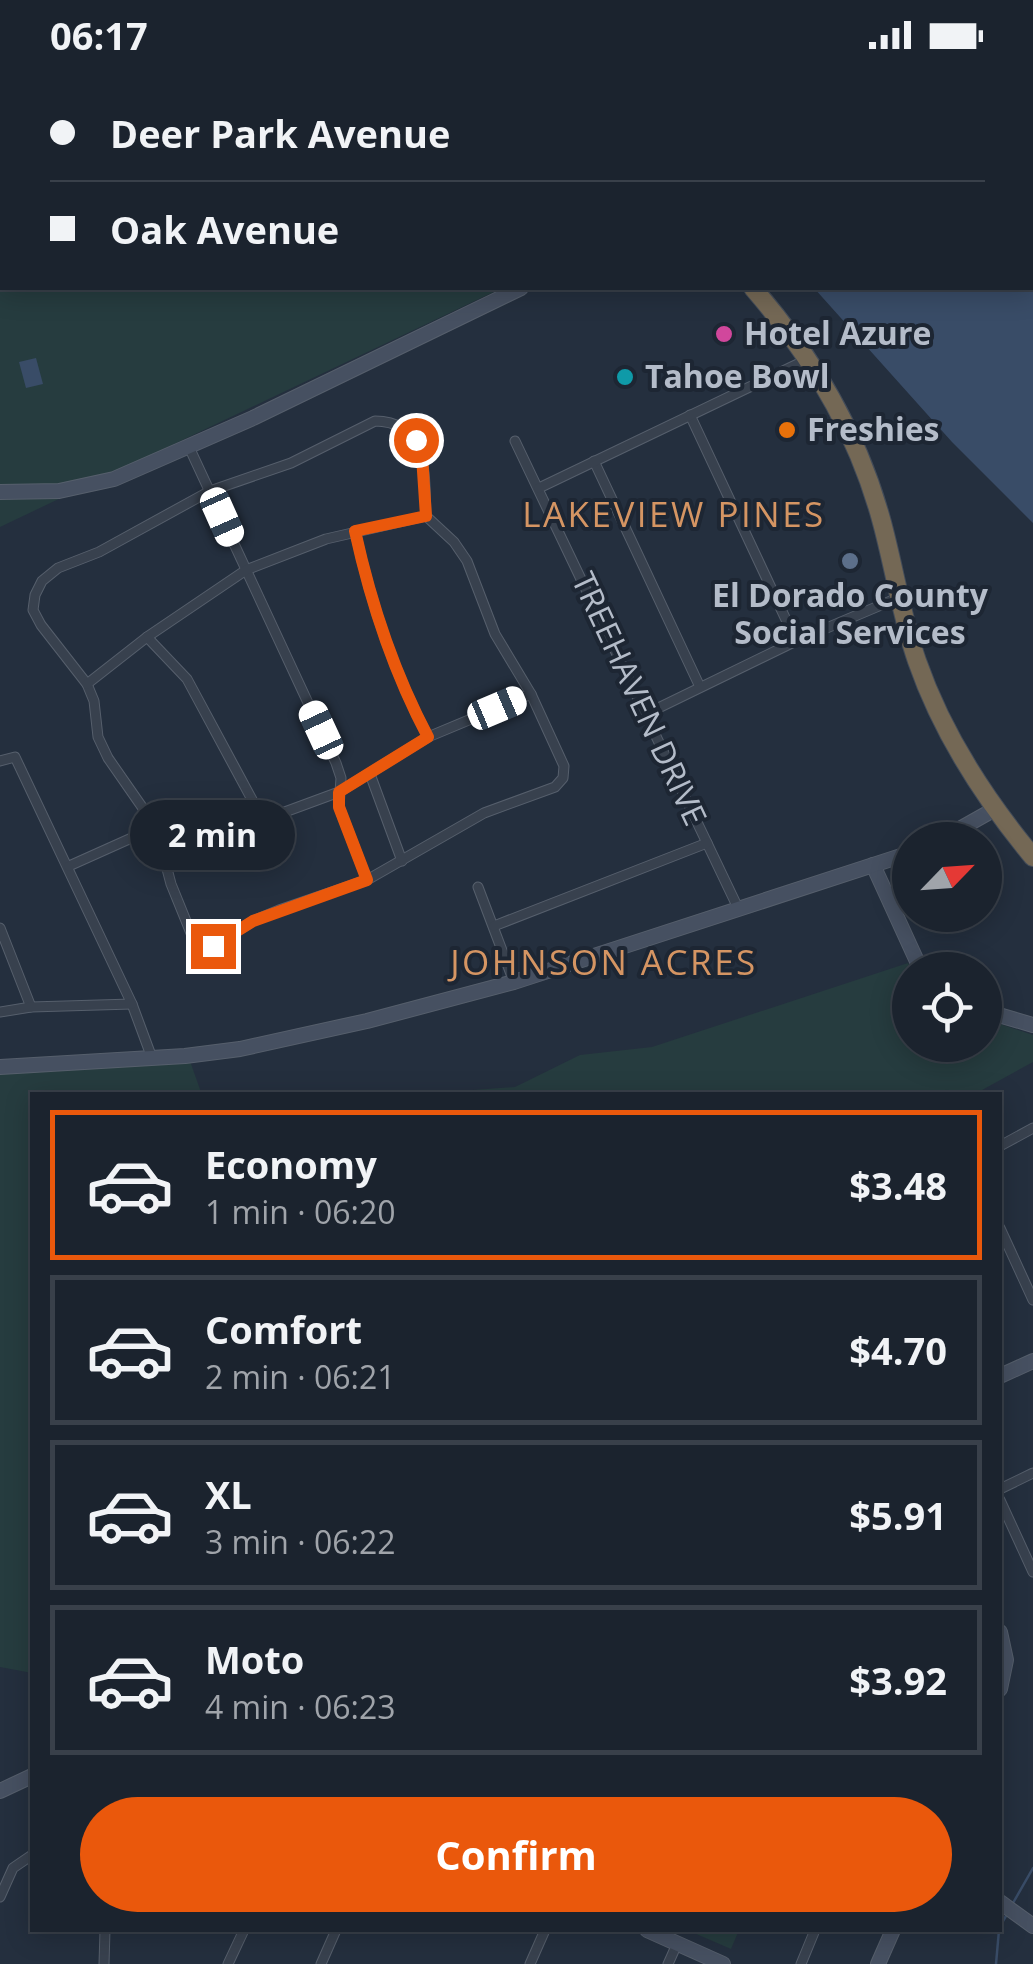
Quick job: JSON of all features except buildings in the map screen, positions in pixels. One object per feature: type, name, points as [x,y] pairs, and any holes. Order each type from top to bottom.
[{"type":"highway","points":[[754,290],[808,359],[838,408],[878,508],[916,658],[936,708],[995,809],[1033,857]]},
{"type":"street","points":[[0,492],[84,488],[114,479],[517,290]]},
{"type":"street","points":[[539,488],[808,359]]},
{"type":"street","points":[[690,415],[796,641]]},
{"type":"street","points":[[375,421],[392,421],[406,429],[422,456],[426,516],[454,542],[467,561],[495,634],[531,694],[564,766],[555,787],[484,813],[367,880],[279,910],[213,946],[197,948],[171,884],[156,827],[108,758],[98,736],[94,701],[87,684],[33,610],[42,580],[58,568],[99,552],[210,491],[291,463],[375,421]]},
{"type":"street","name":"TREEHAVEN DRIVE","points":[[515,441],[739,910]]},
{"type":"street","points":[[189,446],[336,762],[341,778],[339,807],[367,880]]},
{"type":"street","points":[[594,462],[700,687]]},
{"type":"street","points":[[87,684],[246,570],[355,531],[426,516]]},
{"type":"street","points":[[355,531],[381,632],[428,737]]},
{"type":"street","points":[[646,714],[796,641],[900,597]]},
{"type":"street","points":[[148,637],[187,680],[263,820]]},
{"type":"street","points":[[167,862],[339,792],[428,737],[531,694]]},
{"type":"street","points":[[0,761],[15,757],[132,1004],[152,1058]]},
{"type":"street","points":[[370,774],[402,861]]},
{"type":"street","points":[[972,822],[995,809]]},
{"type":"street","points":[[68,866],[156,827]]},
{"type":"street","points":[[494,926],[707,843]]},
{"type":"street","points":[[0,1067],[240,1049],[367,1021],[514,982],[892,858]]},
{"type":"street","points":[[874,865],[913,952]]},
{"type":"street","points":[[478,887],[514,982]]},
{"type":"street","points":[[0,928],[31,1007]]},
{"type":"street","points":[[0,1012],[31,1007],[132,1004]]},
{"type":"street","points":[[1002,1016],[1033,1026]]},
{"type":"street","points":[[1002,1145],[1033,1128]]},
{"type":"street","points":[[1002,1232],[1033,1300]]},
{"type":"street","points":[[1002,1375],[1033,1361]]},
{"type":"street","points":[[1002,1488],[1033,1473]]},
{"type":"street","points":[[1002,1504],[1033,1572]]},
{"type":"street","points":[[1002,1641],[1006,1660],[1002,1680]]},
{"type":"street","points":[[0,1791],[30,1777]]},
{"type":"street","points":[[0,1897],[13,1868],[30,1856]]},
{"type":"street","points":[[1002,1903],[1033,1926]]},
{"type":"street","points":[[104,1964],[105,1932]]},
{"type":"street","points":[[228,1964],[243,1932]]},
{"type":"street","points":[[321,1964],[335,1932]]},
{"type":"street","points":[[530,1964],[545,1932]]},
{"type":"street","points":[[651,1932],[723,1964]]},
{"type":"street","points":[[800,1964],[815,1932]]},
{"type":"street","points":[[878,1964],[892,1932]]},
{"type":"street","points":[[668,1964],[677,1944]]},
{"type":"green space","points":[[0,290],[498,290],[0,527]]},
{"type":"green space","points":[[892,968],[892,1062],[1002,1062],[1002,1025],[1033,1035],[1033,1062],[978,1092],[448,1092],[515,1087],[580,1055],[652,1047]]},
{"type":"green space","points":[[190,1061],[201,1092],[30,1092],[30,1673],[0,1667],[0,1073]]},
{"type":"green space","points":[[692,1932],[738,1932],[731,1949]]},
{"type":"water","points":[[816,290],[1033,290],[1033,523],[952,442]]},
{"type":"water","points":[[36,358],[43,384],[26,388],[19,362]]},
{"type":"waterway","points":[[1013,1903],[1033,1868]]},
{"type":"waterway","points":[[1002,1923],[1006,1916]]},
{"type":"waterway","points":[[996,1964],[999,1932]]},
{"type":"place","name":"Hotel Azure","points":[[724,334]]},
{"type":"place","name":"Tahoe Bowl","points":[[625,377]]},
{"type":"place","name":"Freshies","points":[[787,430]]},
{"type":"place","name":"El Dorado County Social Services","points":[[850,561]]},
{"type":"district","name":"LAKEVIEW PINES","points":[[674,515]]},
{"type":"district","name":"JOHNSON ACRES","points":[[604,963]]},
{"type":"route","points":[[213,946],[253,921],[367,880],[339,807],[339,792],[428,737],[381,632],[355,531],[426,516],[422,456],[416,440]]}]
